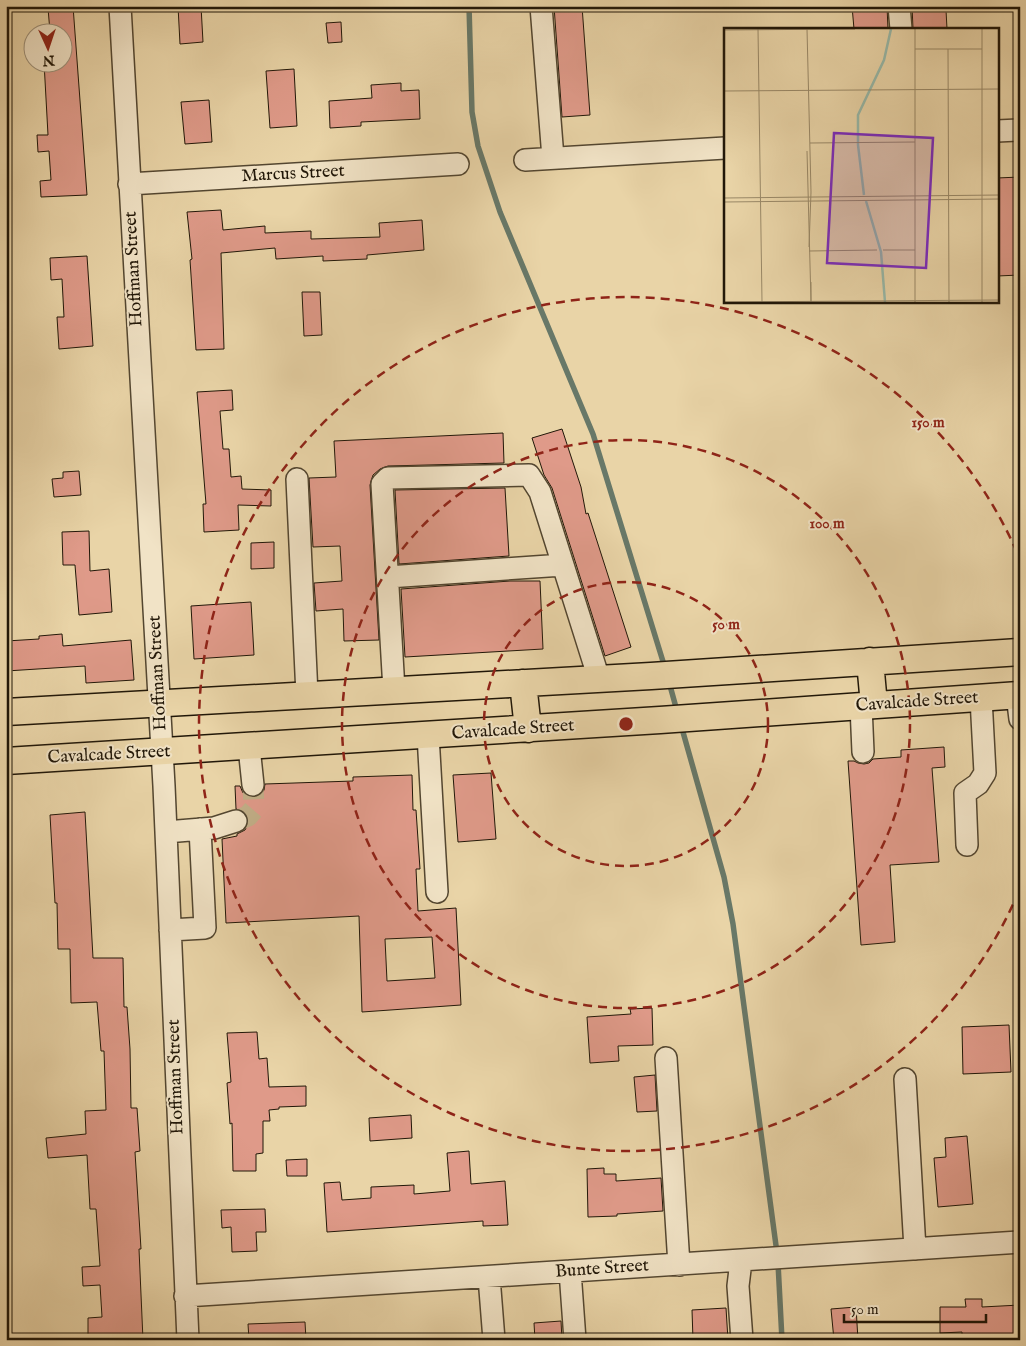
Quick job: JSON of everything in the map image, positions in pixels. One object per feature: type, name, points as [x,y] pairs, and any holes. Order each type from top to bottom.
[{"type":"main road","points":[[6,712],[686,674],[1020,652]]},
{"type":"main road","points":[[867,706],[870,661]]},
{"type":"main road","points":[[523,683],[528,729]]},
{"type":"main road","name":"Cavalcade Street","points":[[6,761],[250,747],[981,698],[1019,703]]},
{"type":"street","name":"Hoffman Street","points":[[120,6],[162,752],[188,1340]]},
{"type":"street","points":[[540,6],[553,158]]},
{"type":"street","points":[[899,6],[901,28]]},
{"type":"street","points":[[998,131],[1020,130]]},
{"type":"street","points":[[525,160],[724,148]]},
{"type":"street","name":"Marcus Street","points":[[129,184],[458,164]]},
{"type":"street","points":[[394,690],[382,484],[388,478],[529,475],[540,492],[599,679]]},
{"type":"street","points":[[297,479],[307,695]]},
{"type":"street","points":[[388,577],[563,565]]},
{"type":"street","points":[[967,845],[965,793],[978,784],[984,773],[981,698]]},
{"type":"street","points":[[863,752],[867,706]]},
{"type":"street","points":[[428,735],[437,892]]},
{"type":"street","points":[[250,747],[253,785]]},
{"type":"street","points":[[166,832],[214,828],[236,821]]},
{"type":"street","points":[[170,930],[205,928],[200,829]]},
{"type":"street","points":[[666,1058],[679,1264]]},
{"type":"street","points":[[905,1079],[914,1249]]},
{"type":"street","name":"Bunte Street","points":[[185,1296],[1020,1242]]},
{"type":"street","points":[[742,1340],[738,1286],[750,1260]]},
{"type":"street","points":[[570,1272],[574,1340]]},
{"type":"street","points":[[489,1277],[494,1340]]},
{"type":"building","points":[[73,6],[87,195],[41,197],[40,181],[51,180],[49,151],[38,152],[37,135],[48,135],[45,72],[72,72],[72,22],[49,22],[48,8]]},
{"type":"building","points":[[178,6],[201,6],[203,42],[180,44]]},
{"type":"building","points":[[554,6],[582,6],[590,115],[562,117]]},
{"type":"building","points":[[852,6],[887,6],[888,28],[854,28]]},
{"type":"building","points":[[912,6],[943,6],[943,11],[946,10],[947,28],[913,28]]},
{"type":"building","points":[[341,22],[342,42],[328,43],[326,23]]},
{"type":"building","points":[[294,69],[297,126],[270,128],[266,71]]},
{"type":"building","points":[[401,83],[401,91],[419,90],[420,119],[361,122],[361,126],[330,128],[329,101],[372,98],[371,85]]},
{"type":"building","points":[[209,100],[212,142],[185,144],[181,102]]},
{"type":"building","points":[[1020,177],[1020,275],[998,276],[998,178]]},
{"type":"building","points":[[221,210],[223,230],[265,226],[265,233],[311,231],[311,239],[380,237],[379,223],[422,220],[424,250],[367,255],[367,259],[323,261],[323,256],[276,259],[275,248],[221,253],[224,349],[196,350],[190,260],[192,259],[187,212]]},
{"type":"building","points":[[87,256],[93,346],[59,349],[57,317],[64,317],[62,279],[51,280],[50,258]]},
{"type":"building","points":[[302,292],[320,292],[322,335],[304,336]]},
{"type":"building","points":[[232,390],[233,410],[220,411],[223,449],[229,449],[231,477],[241,476],[242,489],[271,490],[271,506],[238,505],[239,530],[204,532],[203,504],[206,504],[197,392]]},
{"type":"building","points":[[562,429],[581,487],[586,514],[588,513],[631,647],[605,656],[552,488],[544,475],[532,438]]},
{"type":"building","points":[[503,433],[504,463],[388,466],[380,469],[373,475],[370,485],[379,640],[344,641],[343,609],[316,611],[314,583],[342,581],[340,546],[313,547],[309,478],[336,477],[334,441]]},
{"type":"building","points":[[79,471],[81,495],[54,497],[52,479],[63,478],[63,472]]},
{"type":"building","points":[[505,488],[509,556],[399,564],[395,490]]},
{"type":"building","points":[[89,531],[90,571],[109,569],[112,612],[79,615],[75,565],[63,565],[62,532]]},
{"type":"building","points":[[274,542],[274,568],[251,569],[251,543]]},
{"type":"building","points":[[510,581],[540,581],[543,649],[405,657],[401,589]]},
{"type":"building","points":[[251,602],[254,655],[194,659],[191,606]]},
{"type":"building","points":[[62,634],[63,646],[131,640],[134,680],[86,683],[85,666],[6,671],[6,641],[39,639],[39,636]]},
{"type":"building","points":[[944,747],[945,767],[932,768],[939,862],[890,865],[895,942],[861,945],[848,761],[864,764],[869,763],[873,759],[901,757],[901,750]]},
{"type":"building","points":[[491,773],[496,839],[458,842],[453,775]]},
{"type":"building","points":[[412,775],[413,810],[416,810],[420,869],[416,869],[418,911],[456,908],[461,1005],[362,1012],[359,916],[226,923],[222,839],[237,836],[237,834],[245,830],[248,824],[245,812],[236,809],[235,786],[240,786],[243,793],[248,797],[254,797],[261,795],[265,784],[353,781],[353,777]],"holes":[[[432,937],[435,978],[387,981],[385,939]]]},
{"type":"building","points":[[85,812],[93,958],[123,958],[124,1007],[127,1007],[130,1049],[131,1108],[137,1108],[140,1151],[135,1152],[141,1249],[139,1249],[143,1340],[114,1340],[114,1335],[88,1335],[88,1318],[102,1317],[100,1285],[83,1286],[82,1267],[100,1266],[96,1209],[90,1209],[87,1155],[48,1158],[46,1138],[86,1134],[85,1111],[106,1110],[104,1051],[101,1051],[97,1002],[71,1003],[70,949],[58,949],[57,903],[55,903],[50,815]]},
{"type":"building","points":[[652,1008],[653,1045],[618,1046],[619,1061],[590,1063],[587,1017],[631,1014],[630,1009]]},
{"type":"building","points":[[1009,1025],[1011,1072],[963,1074],[962,1027]]},
{"type":"building","points":[[257,1032],[259,1059],[267,1058],[269,1087],[306,1086],[306,1106],[279,1107],[279,1109],[269,1110],[270,1121],[263,1121],[263,1153],[256,1154],[256,1171],[233,1171],[232,1123],[230,1124],[227,1083],[231,1082],[227,1033]]},
{"type":"building","points":[[655,1075],[657,1111],[637,1112],[634,1077]]},
{"type":"building","points":[[411,1115],[412,1138],[370,1141],[369,1118]]},
{"type":"building","points":[[967,1136],[973,1204],[938,1207],[934,1158],[946,1157],[945,1138]]},
{"type":"building","points":[[469,1151],[471,1184],[505,1181],[508,1225],[483,1226],[483,1221],[327,1232],[324,1183],[340,1182],[342,1200],[371,1198],[371,1187],[414,1185],[414,1194],[450,1191],[447,1153]]},
{"type":"building","points":[[307,1159],[307,1176],[287,1176],[286,1160]]},
{"type":"building","points":[[604,1168],[604,1174],[616,1174],[616,1181],[661,1178],[663,1211],[588,1217],[587,1169]]},
{"type":"building","points":[[265,1209],[266,1232],[256,1232],[257,1251],[232,1252],[231,1227],[222,1228],[221,1210]]},
{"type":"building","points":[[965,1299],[982,1299],[982,1307],[1020,1305],[1020,1340],[962,1340],[962,1332],[940,1333],[940,1307],[966,1307]]},
{"type":"building","points":[[856,1307],[858,1340],[834,1340],[831,1309]]},
{"type":"building","points":[[726,1308],[728,1340],[693,1340],[692,1310]]},
{"type":"building","points":[[561,1321],[562,1340],[535,1340],[534,1323]]},
{"type":"building","points":[[305,1322],[306,1340],[249,1340],[248,1324]]},
{"type":"waterway","points":[[469,6],[472,112],[478,146],[500,212],[593,434],[665,668]]},
{"type":"waterway","points":[[669,682],[677,711]]},
{"type":"waterway","points":[[681,725],[724,877],[733,924],[777,1253]]},
{"type":"waterway","points":[[778,1263],[782,1340]]},
{"type":"tunnel","points":[[236,821],[248,816],[254,809],[253,785]]}]
